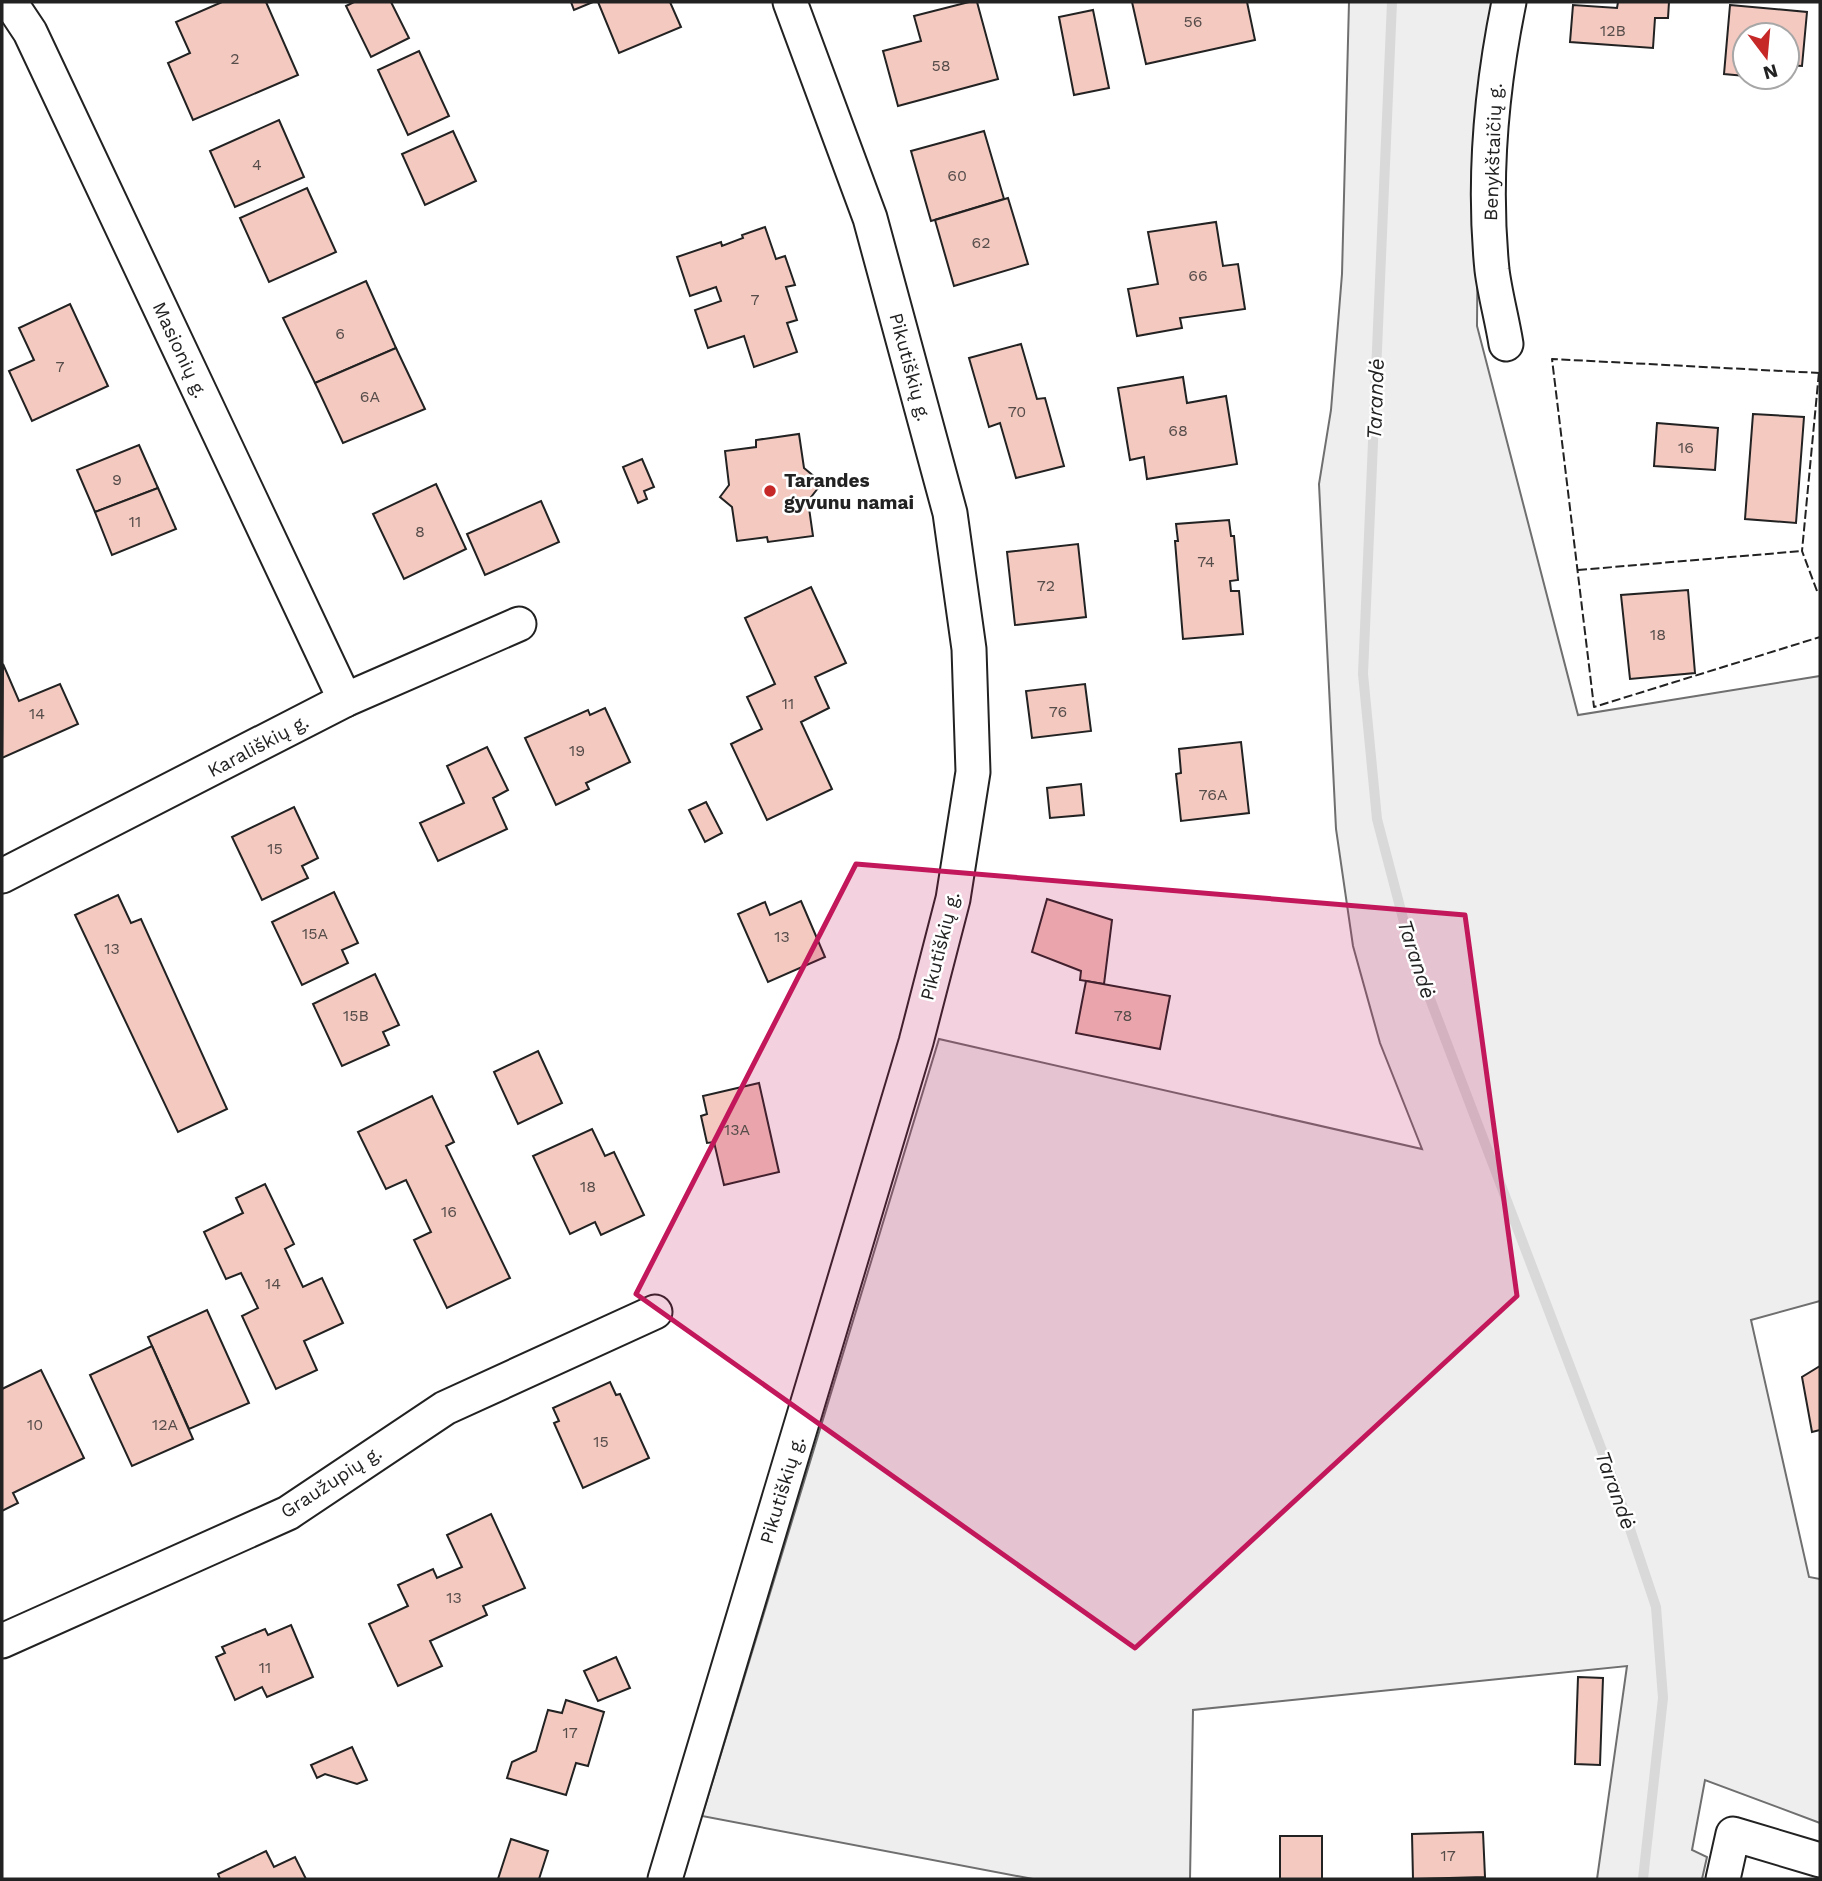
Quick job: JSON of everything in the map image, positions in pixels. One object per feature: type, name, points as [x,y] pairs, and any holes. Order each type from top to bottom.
[{"type":"street","name":"Masionių g.","points":[[10,2],[30,32],[345,700]]},
{"type":"street","name":"Pikutiškių g.","points":[[665,1879],[916,1042],[953,899],[973,772],[969,649],[950,513],[870,218],[790,2]]},
{"type":"street","name":"Benykštaičių g.","points":[[1506,344],[1492,272],[1488,191],[1496,65],[1508,2]]},
{"type":"street","name":"Karališkių g.","points":[[2,876],[345,700],[519,624]]},
{"type":"street","name":"Graužupių g.","points":[[2,1641],[288,1513],[445,1408],[654,1312]]},
{"type":"street","points":[[1723,1879],[1733,1833],[1820,1860]]},
{"type":"highlighted area","points":[[856,864],[1465,915],[1517,1296],[1135,1648],[636,1294]]},
{"type":"shaded area","points":[[1349,2],[1492,2],[1478,209],[1477,326],[1578,715],[1820,676],[1820,1301],[1751,1320],[1809,1577],[1820,1579],[1820,1823],[1705,1780],[1692,1850],[1707,1857],[1702,1879],[1597,1879],[1627,1666],[1193,1710],[1190,1879],[1033,1879],[702,1816],[939,1039],[1422,1149],[1380,1043],[1353,946],[1336,829],[1319,484],[1331,410],[1342,274]]},
{"type":"building","points":[[222,2],[266,2],[298,75],[193,120],[168,63],[190,53],[176,22]]},
{"type":"building","points":[[354,2],[391,2],[409,38],[371,57],[346,6]]},
{"type":"building","points":[[571,2],[593,2],[574,10]]},
{"type":"building","points":[[598,2],[670,2],[681,27],[619,53]]},
{"type":"building","points":[[977,2],[998,79],[898,106],[883,51],[921,41],[914,16]]},
{"type":"building","points":[[1132,2],[1247,2],[1255,40],[1146,64]]},
{"type":"building","points":[[1618,2],[1669,2],[1668,18],[1655,18],[1653,48],[1570,42],[1573,5],[1617,8]]},
{"type":"building","points":[[1730,5],[1807,12],[1802,66],[1801,21],[1731,21],[1731,75],[1724,74]]},
{"type":"building","points":[[1093,10],[1109,88],[1074,95],[1059,17]]},
{"type":"building","points":[[419,51],[449,116],[408,135],[378,70]]},
{"type":"building","points":[[279,120],[304,177],[235,207],[210,151]]},
{"type":"building","points":[[453,131],[476,181],[425,205],[402,154]]},
{"type":"building","points":[[984,131],[1004,199],[931,221],[911,151]]},
{"type":"building","points":[[307,188],[336,252],[269,282],[240,218]]},
{"type":"building","points":[[1008,198],[1028,264],[954,286],[935,220]]},
{"type":"building","points":[[1216,222],[1223,266],[1238,264],[1245,309],[1180,318],[1182,328],[1137,336],[1128,289],[1158,284],[1148,232]]},
{"type":"building","points":[[765,227],[776,259],[785,256],[795,285],[786,287],[797,320],[787,323],[797,352],[754,367],[744,336],[708,348],[695,310],[721,301],[716,287],[690,296],[677,257],[721,242],[722,246]]},
{"type":"building","points":[[366,281],[396,348],[315,383],[283,318]]},
{"type":"building","points":[[70,304],[108,386],[32,421],[9,371],[34,360],[19,328]]},
{"type":"building","points":[[1021,344],[1037,399],[1045,398],[1064,466],[1016,478],[1000,423],[989,427],[969,358]]},
{"type":"building","points":[[396,348],[425,409],[343,443],[315,383]]},
{"type":"building","points":[[1183,377],[1187,403],[1226,396],[1237,464],[1147,479],[1144,457],[1130,460],[1118,388]]},
{"type":"building","points":[[1753,414],[1804,417],[1796,523],[1745,519]]},
{"type":"building","points":[[1657,423],[1718,428],[1715,470],[1654,466]]},
{"type":"building","name":"Tarandes gyvunu namai","points":[[799,434],[804,468],[822,483],[808,501],[813,536],[768,542],[767,537],[737,541],[732,507],[720,497],[729,485],[725,451],[756,447],[756,440]]},
{"type":"building","points":[[139,445],[158,488],[95,512],[77,470]]},
{"type":"building","points":[[642,459],[654,487],[644,491],[647,499],[638,503],[623,467]]},
{"type":"building","points":[[436,484],[466,549],[404,579],[373,514]]},
{"type":"building","points":[[158,488],[176,529],[112,555],[95,512]]},
{"type":"building","points":[[541,501],[559,542],[485,575],[467,534]]},
{"type":"building","points":[[1229,520],[1231,536],[1234,536],[1238,580],[1230,581],[1231,591],[1239,591],[1243,634],[1183,639],[1176,524]]},
{"type":"building","points":[[1078,544],[1086,617],[1015,625],[1007,552]]},
{"type":"building","points":[[811,587],[846,663],[815,677],[829,708],[801,722],[832,789],[767,820],[731,744],[762,729],[747,697],[775,684],[745,618]]},
{"type":"building","points":[[1688,590],[1695,673],[1630,679],[1621,595]]},
{"type":"building","points":[[3,664],[19,701],[60,684],[78,724],[2,758]]},
{"type":"building","points":[[1085,684],[1091,731],[1032,738],[1026,691]]},
{"type":"building","points":[[605,708],[630,762],[586,783],[589,789],[556,805],[525,738],[588,710],[590,715]]},
{"type":"building","points":[[1241,742],[1249,813],[1181,821],[1176,774],[1181,773],[1179,749]]},
{"type":"building","points":[[487,747],[508,790],[493,798],[507,829],[438,861],[420,823],[464,803],[447,766]]},
{"type":"building","points":[[1081,784],[1084,815],[1050,818],[1047,788]]},
{"type":"building","points":[[706,802],[722,833],[705,842],[689,810]]},
{"type":"building","points":[[294,807],[318,858],[302,866],[308,878],[262,900],[232,837]]},
{"type":"building","points":[[334,892],[358,943],[342,950],[348,963],[302,985],[272,922]]},
{"type":"building","points":[[118,895],[131,923],[141,919],[227,1109],[178,1132],[75,915]]},
{"type":"building","points":[[1047,899],[1112,920],[1104,984],[1080,980],[1081,971],[1032,952]]},
{"type":"building","points":[[801,901],[825,957],[768,982],[738,914],[765,902],[770,915]]},
{"type":"building","points":[[375,974],[399,1025],[383,1032],[389,1045],[342,1066],[313,1004]]},
{"type":"building","points":[[1086,981],[1170,996],[1160,1049],[1076,1033]]},
{"type":"building","points":[[538,1051],[562,1103],[518,1124],[494,1072]]},
{"type":"building","points":[[759,1083],[779,1172],[724,1185],[714,1142],[707,1143],[701,1116],[707,1114],[703,1096]]},
{"type":"building","points":[[432,1096],[454,1142],[446,1146],[510,1278],[447,1308],[414,1240],[431,1232],[406,1180],[386,1189],[358,1132]]},
{"type":"building","points":[[592,1129],[605,1156],[614,1152],[644,1215],[601,1235],[595,1222],[570,1234],[533,1156]]},
{"type":"building","points":[[265,1184],[294,1244],[285,1249],[303,1287],[322,1278],[343,1323],[304,1341],[317,1370],[276,1389],[242,1316],[258,1308],[241,1273],[226,1279],[204,1232],[243,1213],[236,1198]]},
{"type":"building","points":[[207,1310],[249,1403],[189,1429],[148,1337]]},
{"type":"building","points":[[152,1346],[193,1439],[132,1466],[90,1375]]},
{"type":"building","points":[[1820,1366],[1820,1430],[1812,1432],[1802,1377]]},
{"type":"building","points":[[41,1370],[84,1458],[13,1493],[18,1503],[2,1511],[2,1389]]},
{"type":"building","points":[[610,1382],[616,1395],[620,1394],[649,1458],[583,1488],[554,1423],[559,1421],[553,1408]]},
{"type":"building","points":[[491,1514],[525,1588],[483,1606],[487,1615],[430,1641],[442,1666],[398,1686],[369,1624],[408,1606],[398,1585],[433,1569],[437,1578],[462,1567],[447,1535]]},
{"type":"building","points":[[291,1625],[313,1677],[267,1697],[262,1687],[235,1700],[216,1657],[225,1653],[222,1647],[265,1629],[268,1635]]},
{"type":"building","points":[[616,1657],[630,1688],[598,1701],[584,1671]]},
{"type":"building","points":[[1578,1677],[1603,1678],[1600,1765],[1575,1764]]},
{"type":"building","points":[[566,1700],[604,1712],[588,1766],[576,1763],[566,1795],[507,1778],[512,1762],[536,1751],[548,1710],[562,1713]]},
{"type":"building","points":[[352,1747],[367,1780],[357,1784],[325,1774],[317,1778],[311,1765]]},
{"type":"building","points":[[1483,1832],[1485,1877],[1413,1879],[1412,1834]]},
{"type":"building","points":[[1280,1836],[1322,1836],[1322,1879],[1280,1879]]},
{"type":"building","points":[[511,1839],[548,1851],[539,1879],[498,1879]]},
{"type":"building","points":[[266,1851],[274,1867],[295,1857],[306,1879],[220,1879],[218,1874]]},
{"type":"waterway","name":"Tarandė","points":[[1392,2],[1363,674],[1377,819],[1411,949],[1617,1490],[1656,1607],[1663,1698],[1643,1879]]},
{"type":"fence","points":[[1820,373],[1552,359],[1594,707],[1820,637]]},
{"type":"fence","points":[[1817,591],[1802,551],[1819,372]]},
{"type":"fence","points":[[1578,570],[1802,551]]},
{"type":"place","name":"Tarandes gyvunu namai","points":[[770,491]]}]
